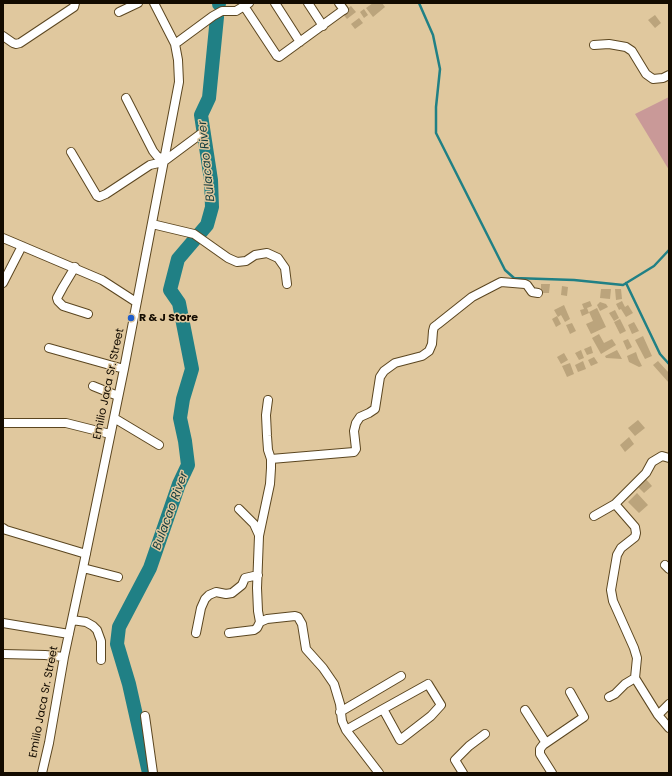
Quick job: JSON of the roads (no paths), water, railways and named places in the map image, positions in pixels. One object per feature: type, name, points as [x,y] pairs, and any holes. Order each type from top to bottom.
[{"type":"street","points":[[3,36],[13,43],[20,43],[74,7],[75,3]]},
{"type":"street","points":[[119,12],[138,3]]},
{"type":"street","name":"Emilio Jaca Sr. Street","points":[[43,773],[64,657],[124,369],[179,82],[178,60],[175,44],[154,3]]},
{"type":"street","points":[[275,3],[300,42]]},
{"type":"street","points":[[308,3],[323,26]]},
{"type":"street","points":[[175,44],[222,11],[236,11],[246,5],[278,56],[280,56],[344,10],[339,3]]},
{"type":"street","points":[[594,45],[609,44],[626,46],[632,51],[646,74],[653,79],[662,78],[669,75]]},
{"type":"street","points":[[126,98],[153,151],[164,161]]},
{"type":"street","points":[[71,152],[99,197],[150,165],[164,161],[202,133]]},
{"type":"street","points":[[152,224],[194,234],[228,258],[237,262],[246,261],[255,255],[267,253],[278,258],[285,268],[287,284]]},
{"type":"street","points":[[3,238],[75,267],[102,280],[136,302]]},
{"type":"street","points":[[3,283],[22,246]]},
{"type":"street","points":[[75,267],[57,298],[63,306],[88,314]]},
{"type":"street","points":[[271,459],[354,452],[356,449],[354,431],[356,423],[360,417],[375,409],[380,377],[384,371],[395,363],[422,356],[429,351],[432,344],[434,327],[472,297],[501,282],[525,284],[532,292],[538,293]]},
{"type":"street","points":[[49,348],[124,369]]},
{"type":"street","points":[[93,386],[118,396]]},
{"type":"street","points":[[260,622],[258,611],[259,536],[270,484],[271,459],[268,450],[267,436],[266,415],[268,400]]},
{"type":"street","points":[[114,418],[159,445]]},
{"type":"street","points":[[3,423],[66,423],[110,434]]},
{"type":"street","points":[[594,516],[615,504],[646,473],[652,462],[662,456],[669,458]]},
{"type":"street","points":[[615,504],[636,530],[635,537],[621,548],[617,555],[611,590],[613,601],[637,658],[635,678],[658,714],[669,728]]},
{"type":"street","points":[[239,509],[254,524],[258,530],[259,536]]},
{"type":"street","points":[[3,528],[86,554]]},
{"type":"street","points":[[83,568],[118,578]]},
{"type":"street","points":[[196,633],[201,608],[205,599],[209,595],[216,592],[226,594],[232,593],[242,585],[245,578],[248,576],[258,575]]},
{"type":"street","points":[[229,633],[254,630],[260,622],[294,616],[298,617],[302,624],[306,649],[323,668],[334,684],[338,693],[342,722],[346,730],[379,773]]},
{"type":"street","points":[[72,620],[86,622],[97,630],[101,641],[102,660]]},
{"type":"street","points":[[3,623],[69,634]]},
{"type":"street","points":[[3,654],[64,657]]},
{"type":"street","points":[[340,712],[401,676]]},
{"type":"street","points":[[609,697],[635,678]]},
{"type":"street","points":[[346,730],[383,709],[428,684],[442,705],[431,716],[400,740],[383,709]]},
{"type":"street","points":[[552,773],[539,753],[541,747],[584,717],[570,692]]},
{"type":"street","points":[[658,714],[669,704]]},
{"type":"street","points":[[525,710],[546,743]]},
{"type":"street","points":[[145,716],[153,773]]},
{"type":"street","points":[[463,773],[455,760],[469,746],[485,734]]},
{"type":"waterway","points":[[419,3],[433,35],[440,69],[436,107],[436,133],[505,270],[514,278],[574,280],[623,285],[654,266],[669,250]]},
{"type":"waterway","name":"Bulacao River","points":[[149,773],[129,684],[117,644],[119,627],[150,568],[179,484],[188,465],[180,418],[183,399],[192,369],[179,303],[170,290],[178,259],[207,225],[212,207],[211,180],[201,115],[209,98],[217,17]]},
{"type":"waterway","points":[[626,283],[660,354],[669,364]]},
{"type":"place","name":"R & J Store","points":[[131,318]]}]
